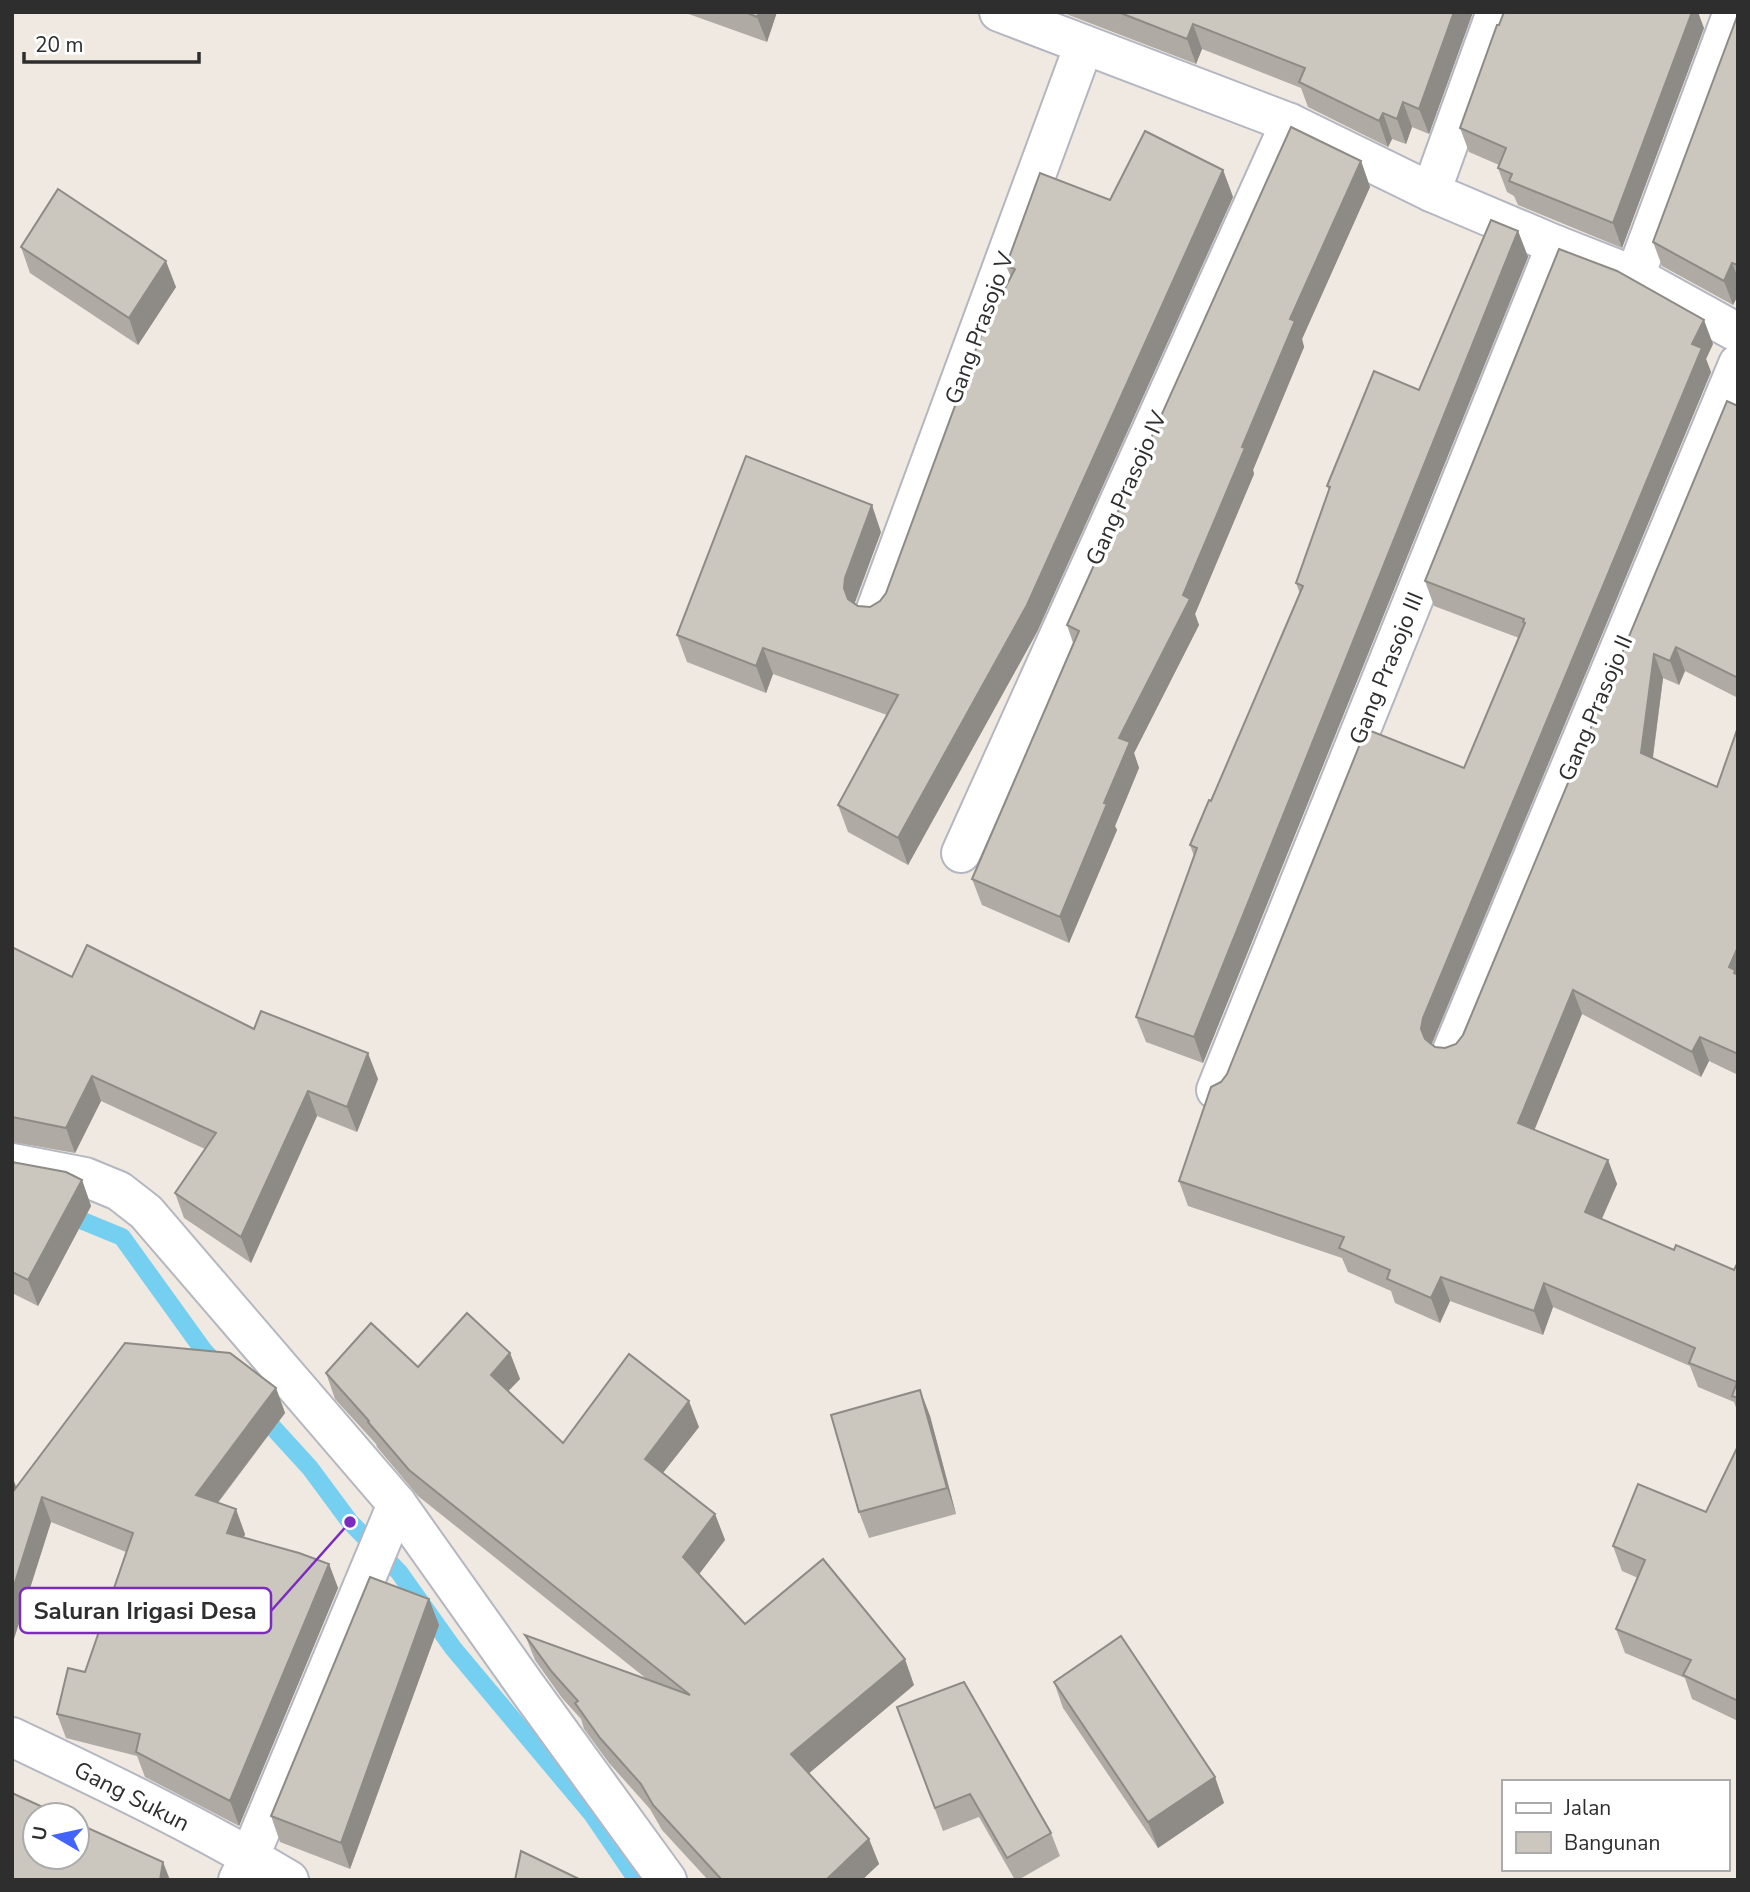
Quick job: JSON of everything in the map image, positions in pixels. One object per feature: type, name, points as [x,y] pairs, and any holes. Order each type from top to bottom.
[{"type":"street","points":[[999,12],[1290,123],[1431,192],[1635,276],[1738,333]]},
{"type":"street","points":[[1431,192],[1496,12]]},
{"type":"street","points":[[1635,276],[1733,12]]},
{"type":"street","name":"Gang Prasojo V","points":[[875,611],[1084,45]]},
{"type":"street","name":"Gang Prasojo IV","points":[[961,853],[1290,123]]},
{"type":"street","name":"Gang Prasojo III","points":[[1216,1090],[1556,245]]},
{"type":"street","name":"Gang Prasojo II","points":[[1452,1051],[1738,365]]},
{"type":"street","points":[[12,1163],[85,1177],[120,1191],[146,1212],[397,1504],[667,1880]]},
{"type":"street","points":[[244,1868],[397,1504]]},
{"type":"street","name":"Gang Sukun","points":[[12,1737],[73,1766],[244,1868],[289,1880]]},
{"type":"building","points":[[745,12],[759,12],[757,17]]},
{"type":"building","points":[[1118,12],[1454,12],[1419,109],[1403,102],[1397,119],[1383,113],[1379,121],[1299,82],[1305,68],[1193,24],[1187,39]]},
{"type":"building","points":[[1504,12],[1692,12],[1613,223],[1509,181],[1512,174],[1498,168],[1506,148],[1460,128]]},
{"type":"building","points":[[1738,14],[1738,265],[1732,263],[1724,281],[1653,242]]},
{"type":"building","points":[[1291,127],[1361,161],[1290,319],[1295,321],[1183,595],[1190,599],[1119,738],[1130,742],[1060,917],[972,879],[1079,631],[1067,625]]},
{"type":"building","points":[[1145,131],[1223,170],[1027,605],[898,838],[838,805],[898,695],[763,648],[756,666],[677,635],[746,456],[872,505],[845,578],[844,588],[848,599],[858,606],[870,607],[880,601],[886,593],[983,330],[1015,269],[1006,266],[1040,173],[1110,200]]},
{"type":"building","points":[[58,189],[166,261],[129,318],[21,247]]},
{"type":"building","points":[[1491,220],[1518,231],[1194,1037],[1136,1017],[1197,848],[1190,845],[1303,586],[1296,583],[1330,487],[1327,486],[1374,371],[1419,390]]},
{"type":"building","points":[[1559,249],[1617,271],[1704,320],[1692,344],[1702,348],[1423,1018],[1421,1029],[1425,1039],[1435,1047],[1445,1048],[1456,1044],[1463,1035],[1727,401],[1738,406],[1738,678],[1676,647],[1670,661],[1654,654],[1641,753],[1717,787],[1738,727],[1738,947],[1729,967],[1738,975],[1738,1054],[1700,1037],[1692,1052],[1573,990],[1518,1123],[1608,1160],[1585,1212],[1674,1250],[1676,1245],[1734,1270],[1738,1262],[1738,1398],[1732,1396],[1737,1382],[1689,1363],[1695,1348],[1544,1283],[1534,1311],[1441,1277],[1431,1298],[1387,1279],[1390,1270],[1339,1248],[1344,1237],[1179,1181],[1211,1087],[1221,1082],[1227,1074],[1366,729],[1464,768],[1525,623],[1524,619],[1425,581]]},
{"type":"building","points":[[87,945],[254,1029],[261,1011],[368,1053],[347,1107],[308,1091],[241,1237],[175,1193],[216,1133],[92,1076],[66,1128],[12,1117],[12,947],[72,977]]},
{"type":"building","points":[[12,1162],[66,1172],[82,1180],[28,1280],[12,1272]]},
{"type":"building","points":[[467,1313],[510,1353],[491,1375],[563,1443],[629,1354],[689,1401],[645,1459],[715,1514],[683,1557],[745,1624],[823,1559],[905,1659],[791,1754],[869,1839],[826,1880],[722,1880],[653,1805],[641,1784],[600,1738],[575,1703],[578,1701],[552,1672],[525,1635],[690,1695],[409,1470],[326,1373],[371,1323],[418,1367]]},
{"type":"building","points":[[125,1343],[230,1353],[276,1388],[196,1495],[236,1509],[227,1533],[329,1564],[230,1801],[136,1752],[140,1734],[57,1714],[68,1668],[85,1672],[133,1533],[42,1497],[12,1592],[12,1493]]},
{"type":"building","points":[[920,1390],[947,1488],[859,1512],[831,1415]]},
{"type":"building","points":[[1738,1446],[1738,1701],[1683,1675],[1691,1660],[1616,1629],[1645,1560],[1613,1546],[1638,1484],[1706,1512]]},
{"type":"building","points":[[370,1577],[429,1599],[341,1843],[271,1816]]},
{"type":"building","points":[[1121,1636],[1215,1777],[1148,1822],[1054,1682]]},
{"type":"building","points":[[964,1682],[1051,1833],[1007,1858],[970,1794],[935,1808],[897,1707]]},
{"type":"building","points":[[12,1793],[29,1801],[21,1801],[21,1871],[91,1871],[91,1829],[163,1862],[160,1880],[12,1880]]},
{"type":"building","points":[[521,1851],[581,1880],[515,1880]]},
{"type":"waterway","points":[[61,1212],[122,1237],[204,1351],[218,1366]]},
{"type":"waterway","points":[[258,1411],[310,1468],[350,1522],[399,1572],[453,1648],[592,1814],[637,1880]]},
{"type":"place","name":"Saluran Irigasi Desa","points":[[350,1522]]}]
